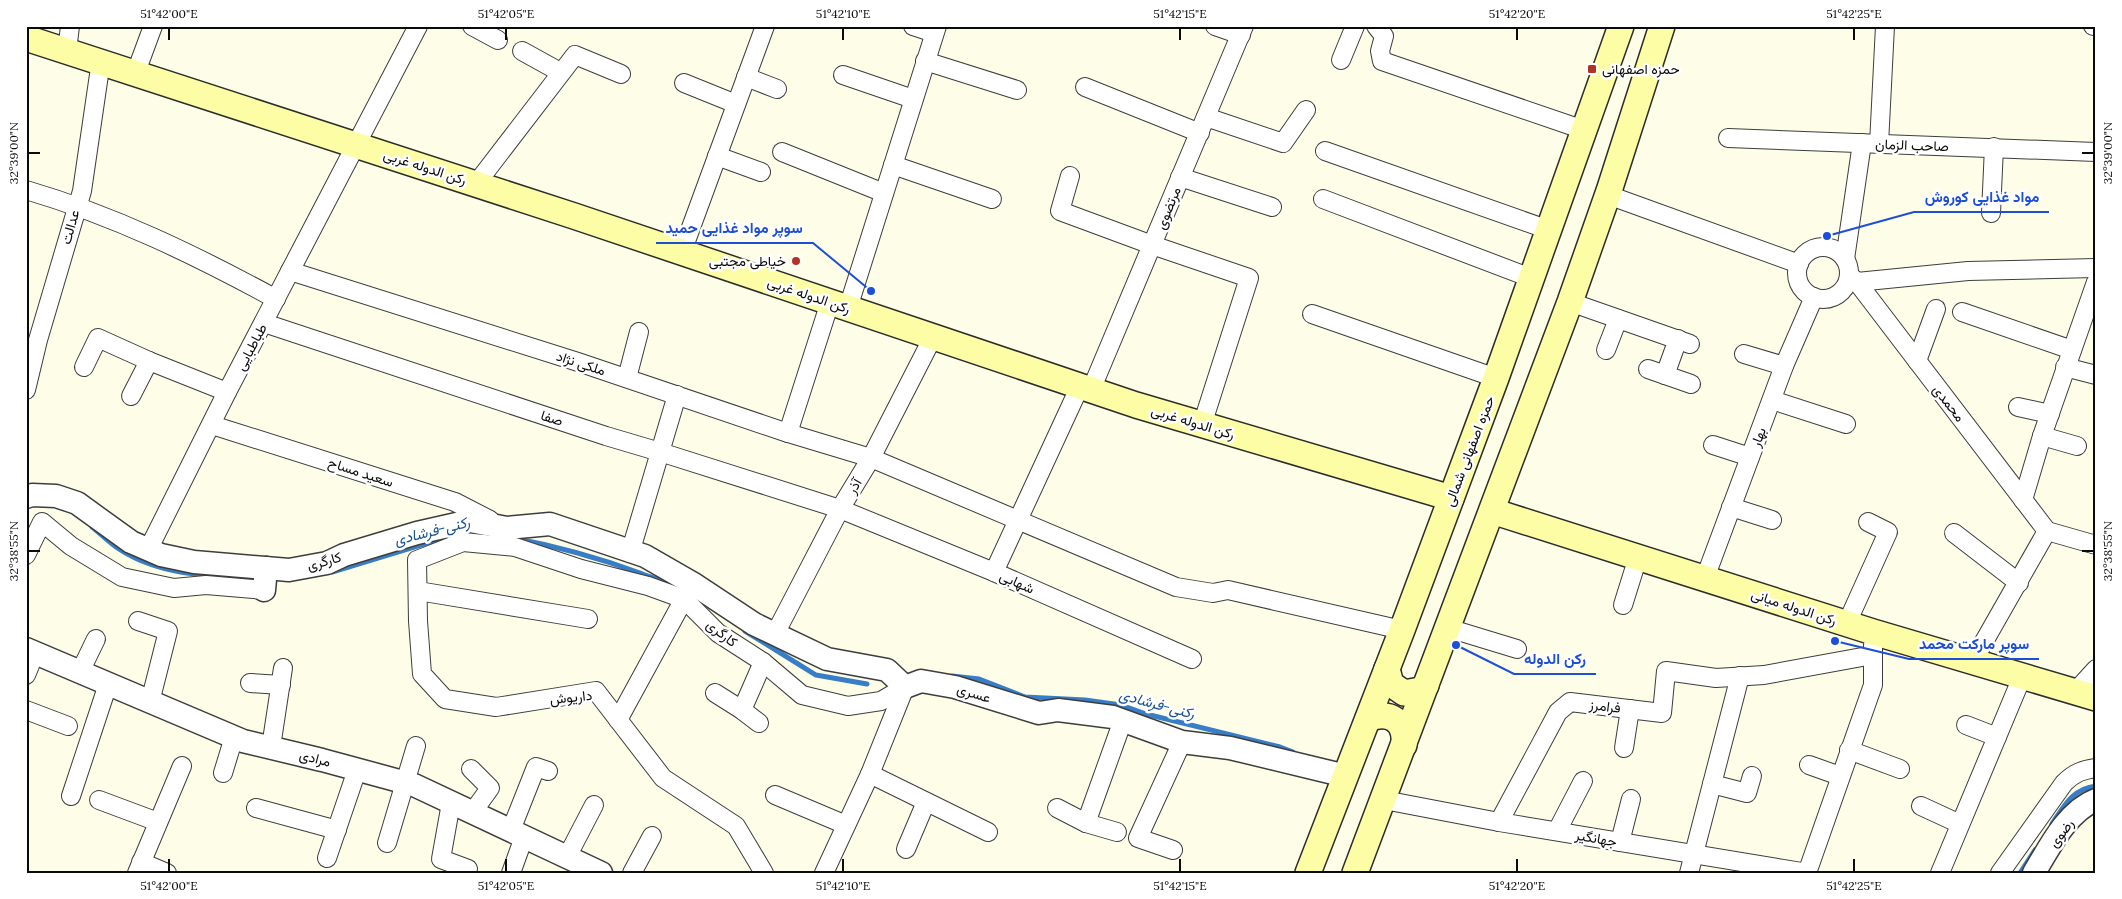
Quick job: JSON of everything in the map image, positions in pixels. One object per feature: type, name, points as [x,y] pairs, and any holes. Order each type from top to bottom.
[{"type":"main road","name":"حمزه اصفهانی شمالی","points":[[1308,873],[1402,630],[1496,378],[1621,26]]},
{"type":"main road","points":[[1354,873],[1384,800],[1570,302],[1608,194],[1662,26]]},
{"type":"main road","name":"رکن الدوله غربی","points":[[26,38],[136,72],[682,252],[1086,388],[1202,425],[1451,498]]},
{"type":"main road","name":"رکن الدوله میانی","points":[[1492,511],[1847,623],[1873,644],[1974,661],[2085,695]]},
{"type":"main road","points":[[1387,669],[1391,684],[1404,693],[1420,690],[1426,685]]},
{"type":"main road","points":[[1368,719],[1377,715],[1395,719],[1402,726],[1405,736],[1404,745]]},
{"type":"street","points":[[67,51],[70,26]]},
{"type":"street","points":[[136,72],[153,26]]},
{"type":"street","points":[[472,26],[498,40]]},
{"type":"street","points":[[682,252],[765,26]]},
{"type":"street","points":[[788,433],[884,192],[935,30],[913,26]]},
{"type":"street","points":[[1215,26],[1243,31]]},
{"type":"street","points":[[1341,60],[1355,26]]},
{"type":"street","points":[[1376,26],[1384,36],[1380,50],[1382,61],[1584,130]]},
{"type":"street","points":[[1850,272],[1832,249],[1824,247],[1809,251],[1798,264],[1797,272],[1801,288],[1814,297],[1830,298],[1843,290],[1850,272],[1871,143],[1885,26]]},
{"type":"street","name":"طباطبایی","points":[[148,550],[227,392],[357,145],[413,28]]},
{"type":"street","name":"مرتضوی","points":[[994,572],[1086,388],[1152,245],[1243,31]]},
{"type":"street","points":[[522,51],[560,72]]},
{"type":"street","points":[[476,184],[560,72],[575,55],[621,74]]},
{"type":"street","name":"عدالت","points":[[26,390],[32,337],[82,191],[101,61]]},
{"type":"street","points":[[925,61],[1017,90]]},
{"type":"street","points":[[843,75],[913,99]]},
{"type":"street","points":[[746,78],[777,89]]},
{"type":"street","points":[[684,83],[736,104]]},
{"type":"street","points":[[1084,87],[1203,125],[1283,143],[1306,110]]},
{"type":"street","name":"صاحب الزمان","points":[[1728,138],[2096,152]]},
{"type":"street","points":[[1991,213],[1994,148]]},
{"type":"street","points":[[1325,151],[1549,230]]},
{"type":"street","points":[[782,152],[884,192]]},
{"type":"street","points":[[717,156],[760,172]]},
{"type":"street","points":[[893,165],[992,198]]},
{"type":"street","points":[[1070,176],[1060,211],[1249,278],[1202,425]]},
{"type":"street","points":[[1180,177],[1272,207]]},
{"type":"street","points":[[26,190],[77,205],[129,226],[205,261],[276,299]]},
{"type":"street","points":[[1608,194],[1798,264]]},
{"type":"street","points":[[1323,199],[1531,278]]},
{"type":"street","points":[[1850,272],[2096,268]]},
{"type":"street","name":"ملکی نژاد","points":[[290,271],[627,378],[788,433],[871,458],[1176,587],[1213,593],[1228,590],[1402,630]]},
{"type":"street","name":"محمدی","points":[[1850,272],[2048,531]]},
{"type":"street","points":[[2024,500],[2042,436],[2096,282]]},
{"type":"street","name":"بهار","points":[[1705,578],[1784,366],[1814,297]]},
{"type":"street","points":[[1570,302],[1684,342],[1665,375]]},
{"type":"street","points":[[1917,361],[1936,309]]},
{"type":"street","points":[[1962,312],[2072,350]]},
{"type":"street","points":[[1312,314],[1496,378]]},
{"type":"street","points":[[1606,350],[1618,319]]},
{"type":"street","name":"صفا","points":[[264,323],[606,436],[840,509]]},
{"type":"street","points":[[627,378],[639,332]]},
{"type":"street","name":"آذر","points":[[775,634],[840,509],[871,458],[933,336]]},
{"type":"street","points":[[84,367],[98,338],[149,362],[227,392]]},
{"type":"street","points":[[1744,354],[1784,366]]},
{"type":"street","points":[[131,396],[149,362]]},
{"type":"street","points":[[2065,367],[2096,375]]},
{"type":"street","points":[[1648,369],[1691,384]]},
{"type":"street","points":[[677,395],[630,552],[653,560],[754,624],[826,659],[887,670],[905,687],[870,774],[824,873]]},
{"type":"street","points":[[1772,400],[1846,424]]},
{"type":"street","points":[[2018,407],[2050,414]]},
{"type":"street","name":"سعید مساح","points":[[212,425],[455,502],[507,528]]},
{"type":"street","points":[[2042,436],[2077,446]]},
{"type":"street","points":[[1713,445],[1750,457]]},
{"type":"street","name":"کارگری","points":[[26,497],[32,495],[56,496],[77,504],[131,542],[148,550],[265,579]]},
{"type":"street","points":[[1731,508],[1772,520]]},
{"type":"street","name":"شهابی","points":[[840,509],[994,572],[1192,659]]},
{"type":"street","name":"کارگری","points":[[26,554],[42,522],[71,546],[122,577],[174,588],[265,579],[289,570],[327,563],[344,555],[417,533],[470,521],[507,528],[550,524],[591,536],[630,552]]},
{"type":"street","points":[[1847,623],[1888,532],[1868,522]]},
{"type":"street","points":[[1974,661],[2048,531],[2096,545]]},
{"type":"street","points":[[1954,533],[2019,583]]},
{"type":"street","name":"کارگری","points":[[417,560],[463,542],[515,547],[582,569],[648,586],[684,599],[718,632],[763,662],[802,694],[848,706],[881,701],[905,687]]},
{"type":"street","points":[[1623,605],[1638,557]]},
{"type":"street","name":"داریوش","points":[[417,560],[422,674],[445,699],[496,707],[596,691],[663,778],[736,826],[764,873]]},
{"type":"street","points":[[418,591],[588,619]]},
{"type":"street","points":[[618,720],[684,599]]},
{"type":"street","points":[[138,620],[168,631],[150,702]]},
{"type":"street","points":[[1448,628],[1517,650]]},
{"type":"street","points":[[80,672],[96,639]]},
{"type":"street","points":[[1808,873],[1872,685],[1873,644]]},
{"type":"street","name":"فرامرز","points":[[1499,822],[1558,712],[1570,702],[1662,713],[1666,671],[1716,678],[1764,675],[1873,644]]},
{"type":"street","points":[[26,675],[30,651]]},
{"type":"street","name":"مرادی","points":[[30,651],[234,737],[406,783],[601,873]]},
{"type":"street","points":[[742,710],[763,662]]},
{"type":"street","points":[[2085,695],[2096,668]]},
{"type":"street","points":[[1689,873],[1740,676]]},
{"type":"street","points":[[250,683],[282,677],[271,747]]},
{"type":"street","points":[[1940,873],[2022,677]]},
{"type":"street","name":"عسری","points":[[905,687],[922,681],[955,687],[1039,714],[1058,710],[1123,720],[1182,742],[1230,748],[1346,776]]},
{"type":"street","points":[[71,796],[108,684]]},
{"type":"street","points":[[715,693],[742,710],[759,724]]},
{"type":"street","points":[[1624,748],[1630,709]]},
{"type":"street","points":[[26,710],[68,726]]},
{"type":"street","points":[[1086,823],[1123,720]]},
{"type":"street","points":[[1966,726],[1996,737]]},
{"type":"street","points":[[223,772],[234,737]]},
{"type":"street","points":[[1173,850],[1138,838],[1182,742]]},
{"type":"street","points":[[387,843],[416,746]]},
{"type":"street","points":[[1849,750],[1900,768]]},
{"type":"street","points":[[1809,764],[1840,776]]},
{"type":"street","points":[[167,873],[139,867],[182,766]]},
{"type":"street","points":[[511,873],[518,834],[536,766],[548,771]]},
{"type":"street","points":[[471,768],[490,788],[472,813]]},
{"type":"street","points":[[2000,873],[2064,783],[2078,772],[2096,768]]},
{"type":"street","points":[[327,858],[358,770]]},
{"type":"street","points":[[870,774],[988,832]]},
{"type":"street","points":[[1712,784],[1747,793],[1752,776]]},
{"type":"street","points":[[1556,831],[1582,781]]},
{"type":"street","points":[[775,795],[846,825]]},
{"type":"street","points":[[1620,842],[1631,799]]},
{"type":"street","points":[[99,800],[158,822]]},
{"type":"street","name":"جهانگیر","points":[[1384,800],[1499,822],[1808,873]]},
{"type":"street","name":"رضوی","points":[[2040,872],[2065,826],[2078,810],[2096,800]]},
{"type":"street","points":[[906,848],[926,802]]},
{"type":"street","points":[[451,803],[441,859],[468,869],[467,873]]},
{"type":"street","points":[[567,857],[594,805]]},
{"type":"street","points":[[1921,806],[1960,824]]},
{"type":"street","points":[[256,808],[337,830]]},
{"type":"street","points":[[1057,808],[1086,823],[1116,832]]},
{"type":"street","points":[[632,873],[652,836]]},
{"type":"waterway","name":"رکنی-فرشادی","points":[[92,527],[119,549],[149,564],[181,572],[213,576],[246,577]]},
{"type":"waterway","name":"رکنی-فرشادی","points":[[332,572],[437,540],[480,532]]},
{"type":"waterway","name":"رکنی-فرشادی","points":[[513,538],[593,557],[655,578],[679,589]]},
{"type":"waterway","name":"رکنی-فرشادی","points":[[745,631],[816,675],[867,684]]},
{"type":"waterway","name":"رکنی-فرشادی","points":[[952,676],[979,679],[1025,697],[1085,700],[1121,705],[1146,714],[1280,747],[1293,752]]},
{"type":"waterway","points":[[2052,824],[2070,799],[2081,791],[2096,786]]},
{"type":"waterway","points":[[2020,873],[2035,850]]},
{"type":"place","name":"حمزه اصفهانی","points":[[1592,69]]},
{"type":"place","name":"مواد غذایی کوروش","points":[[1827,236]]},
{"type":"place","name":"خیاطی مجتبی","points":[[796,261]]},
{"type":"place","name":"سوپر مواد غذایی حمید","points":[[871,291]]},
{"type":"place","name":"سوپر مارکت محمد","points":[[1835,641]]},
{"type":"place","name":"رکن الدوله","points":[[1456,645]]}]
